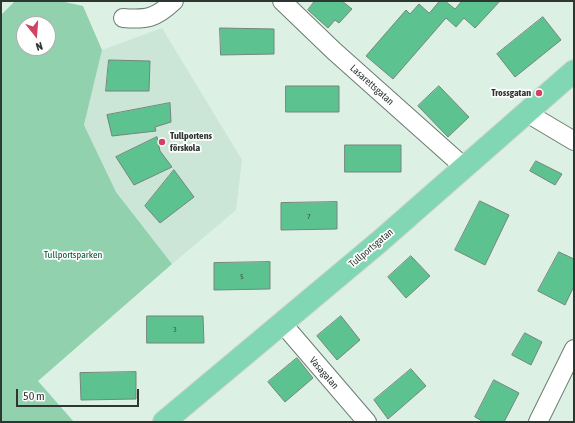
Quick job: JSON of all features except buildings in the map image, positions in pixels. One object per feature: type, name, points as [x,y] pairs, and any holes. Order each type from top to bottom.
[{"type":"main road","name":"Tullportsgatan","points":[[164,422],[379,242],[574,71]]},
{"type":"street","points":[[123,18],[142,19],[162,12],[174,1]]},
{"type":"street","name":"Lasarettsgatan","points":[[282,1],[334,51],[464,167]]},
{"type":"street","points":[[527,113],[574,141]]},
{"type":"street","name":"Vasagatan","points":[[282,323],[367,422]]},
{"type":"street","points":[[538,422],[574,349]]},
{"type":"shaded area","name":"Tullportens förskola","points":[[162,28],[242,160],[236,210],[172,264],[116,192],[84,125],[102,50]]},
{"type":"green space","name":"Tullportsparken","points":[[15,1],[60,1],[83,6],[102,50],[84,125],[116,192],[172,264],[38,381],[74,422],[1,422],[1,15]]},
{"type":"place","name":"Trossgatan","points":[[539,93]]},
{"type":"place","name":"Tullportens förskola","points":[[162,142]]}]
